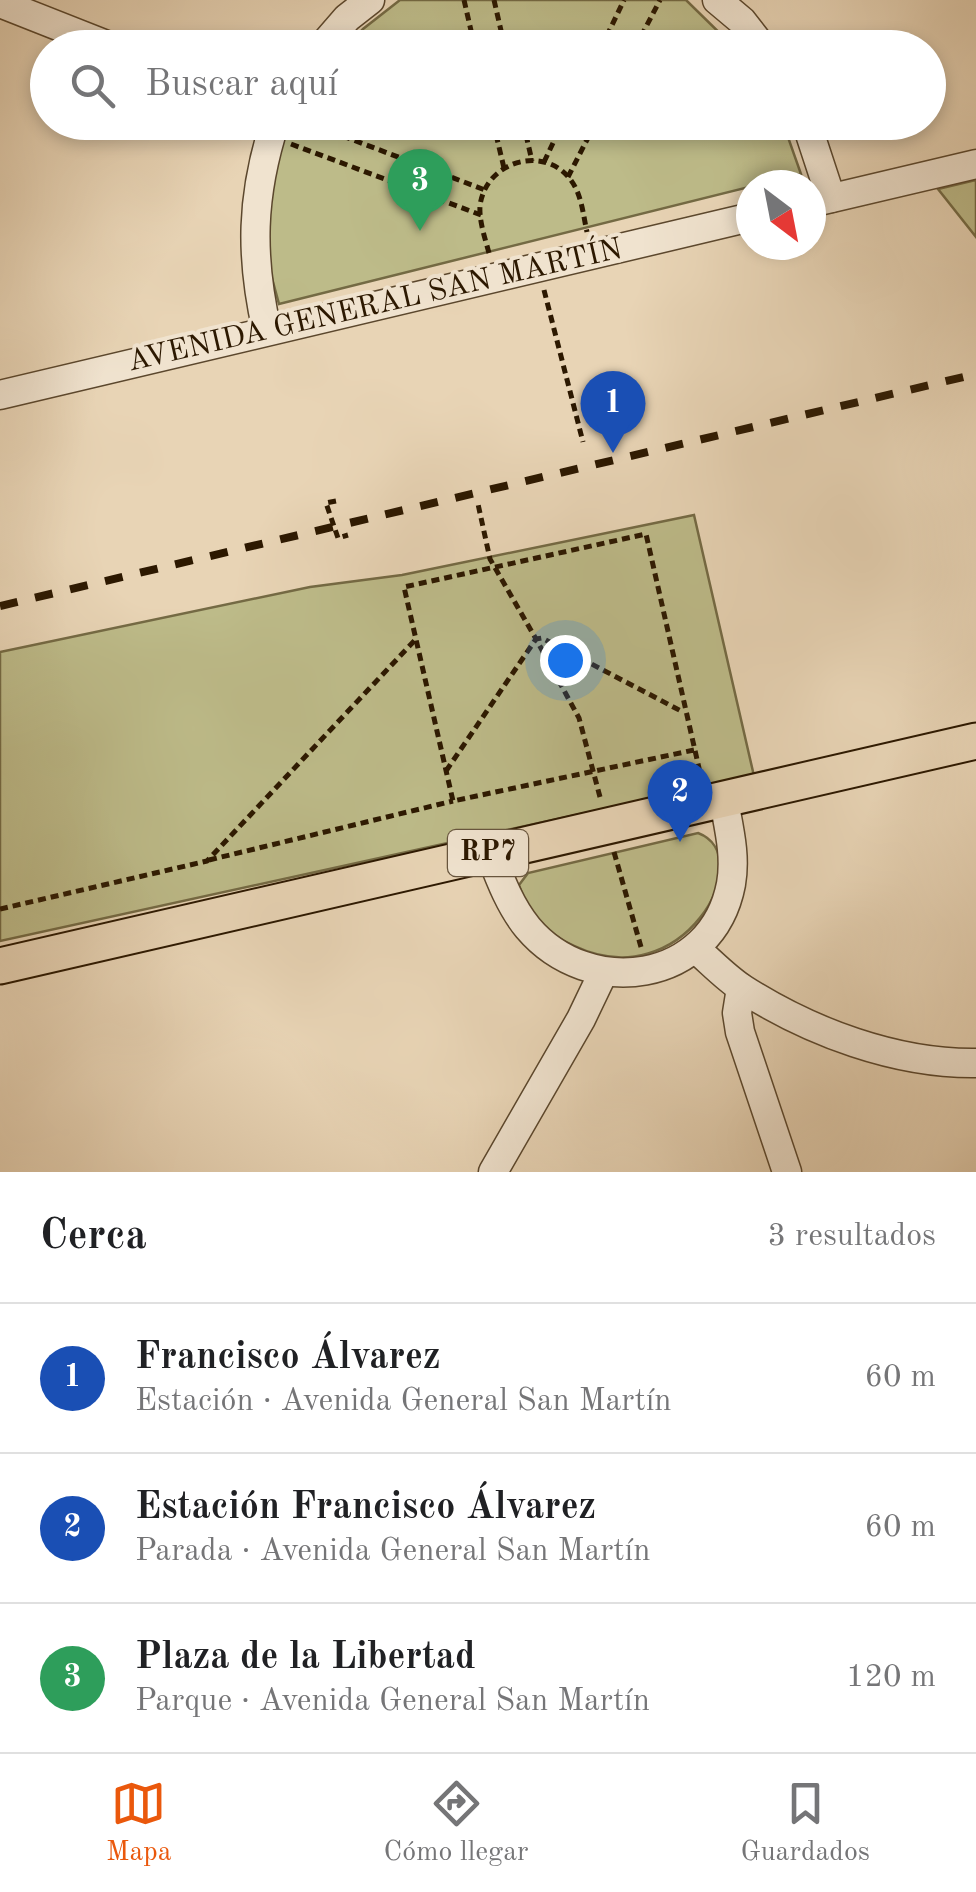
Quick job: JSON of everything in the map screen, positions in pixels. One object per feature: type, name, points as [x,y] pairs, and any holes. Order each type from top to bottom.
[{"type":"main road","name":"RP7","points":[[0,966],[607,827],[712,789],[976,740]]},
{"type":"street","points":[[337,30],[370,0]]},
{"type":"street","points":[[718,0],[748,30]]},
{"type":"street","points":[[0,3],[68,30]]},
{"type":"street","points":[[267,331],[256,284],[253,238],[270,140]]},
{"type":"street","points":[[813,140],[825,170]]},
{"type":"street","points":[[826,200],[976,164]]},
{"type":"street","name":"AVENIDA GENERAL SAN MARTÍN","points":[[0,395],[736,221]]},
{"type":"street","points":[[490,853],[506,894],[528,928],[574,965],[603,973],[648,971],[696,949],[722,911],[734,852],[712,789]]},
{"type":"street","points":[[696,949],[741,988],[862,1044],[902,1054],[976,1063]]},
{"type":"street","points":[[492,1172],[581,1019],[603,973]]},
{"type":"street","points":[[741,988],[737,1012],[740,1032],[787,1172]]},
{"type":"path","points":[[464,0],[471,30]]},
{"type":"path","points":[[494,0],[501,30]]},
{"type":"path","points":[[610,30],[624,0]]},
{"type":"path","points":[[644,30],[660,0]]},
{"type":"path","points":[[299,140],[480,215]]},
{"type":"path","points":[[353,140],[484,190]]},
{"type":"path","points":[[498,140],[504,168]]},
{"type":"path","points":[[527,140],[532,160]]},
{"type":"path","points":[[544,162],[555,140]]},
{"type":"path","points":[[568,177],[587,140]]},
{"type":"path","points":[[495,278],[480,215],[484,190],[504,168],[532,160],[559,168],[568,177],[579,196],[592,255]]},
{"type":"path","points":[[538,266],[584,442]]},
{"type":"path","points":[[336,500],[326,503],[338,538],[348,535]]},
{"type":"path","points":[[478,504],[495,567],[579,718],[648,971]]},
{"type":"path","points":[[453,801],[404,587],[646,534],[684,712],[694,750],[712,789]]},
{"type":"path","points":[[446,771],[536,639],[542,638],[684,712]]},
{"type":"path","points":[[206,861],[416,639]]},
{"type":"path","points":[[0,909],[453,801],[694,750]]},
{"type":"shaded area","points":[[400,0],[686,0],[717,30],[362,30]]},
{"type":"shaded area","points":[[282,140],[789,140],[800,170],[736,170],[736,190],[279,304],[266,256],[267,205]]},
{"type":"shaded area","points":[[976,180],[976,237],[938,189]]},
{"type":"shaded area","points":[[694,515],[754,776],[0,941],[0,652],[310,587],[402,575]]},
{"type":"shaded area","points":[[698,833],[715,847],[720,868],[715,893],[700,918],[677,939],[648,954],[613,957],[564,941],[533,913],[519,885],[528,873]]},
{"type":"railway","points":[[0,606],[976,374]]},
{"type":"place","name":"Plaza de la Libertad","points":[[420,231]]},
{"type":"place","name":"Francisco Álvarez","points":[[613,453]]},
{"type":"place","name":"Estación Francisco Álvarez","points":[[680,842]]}]
